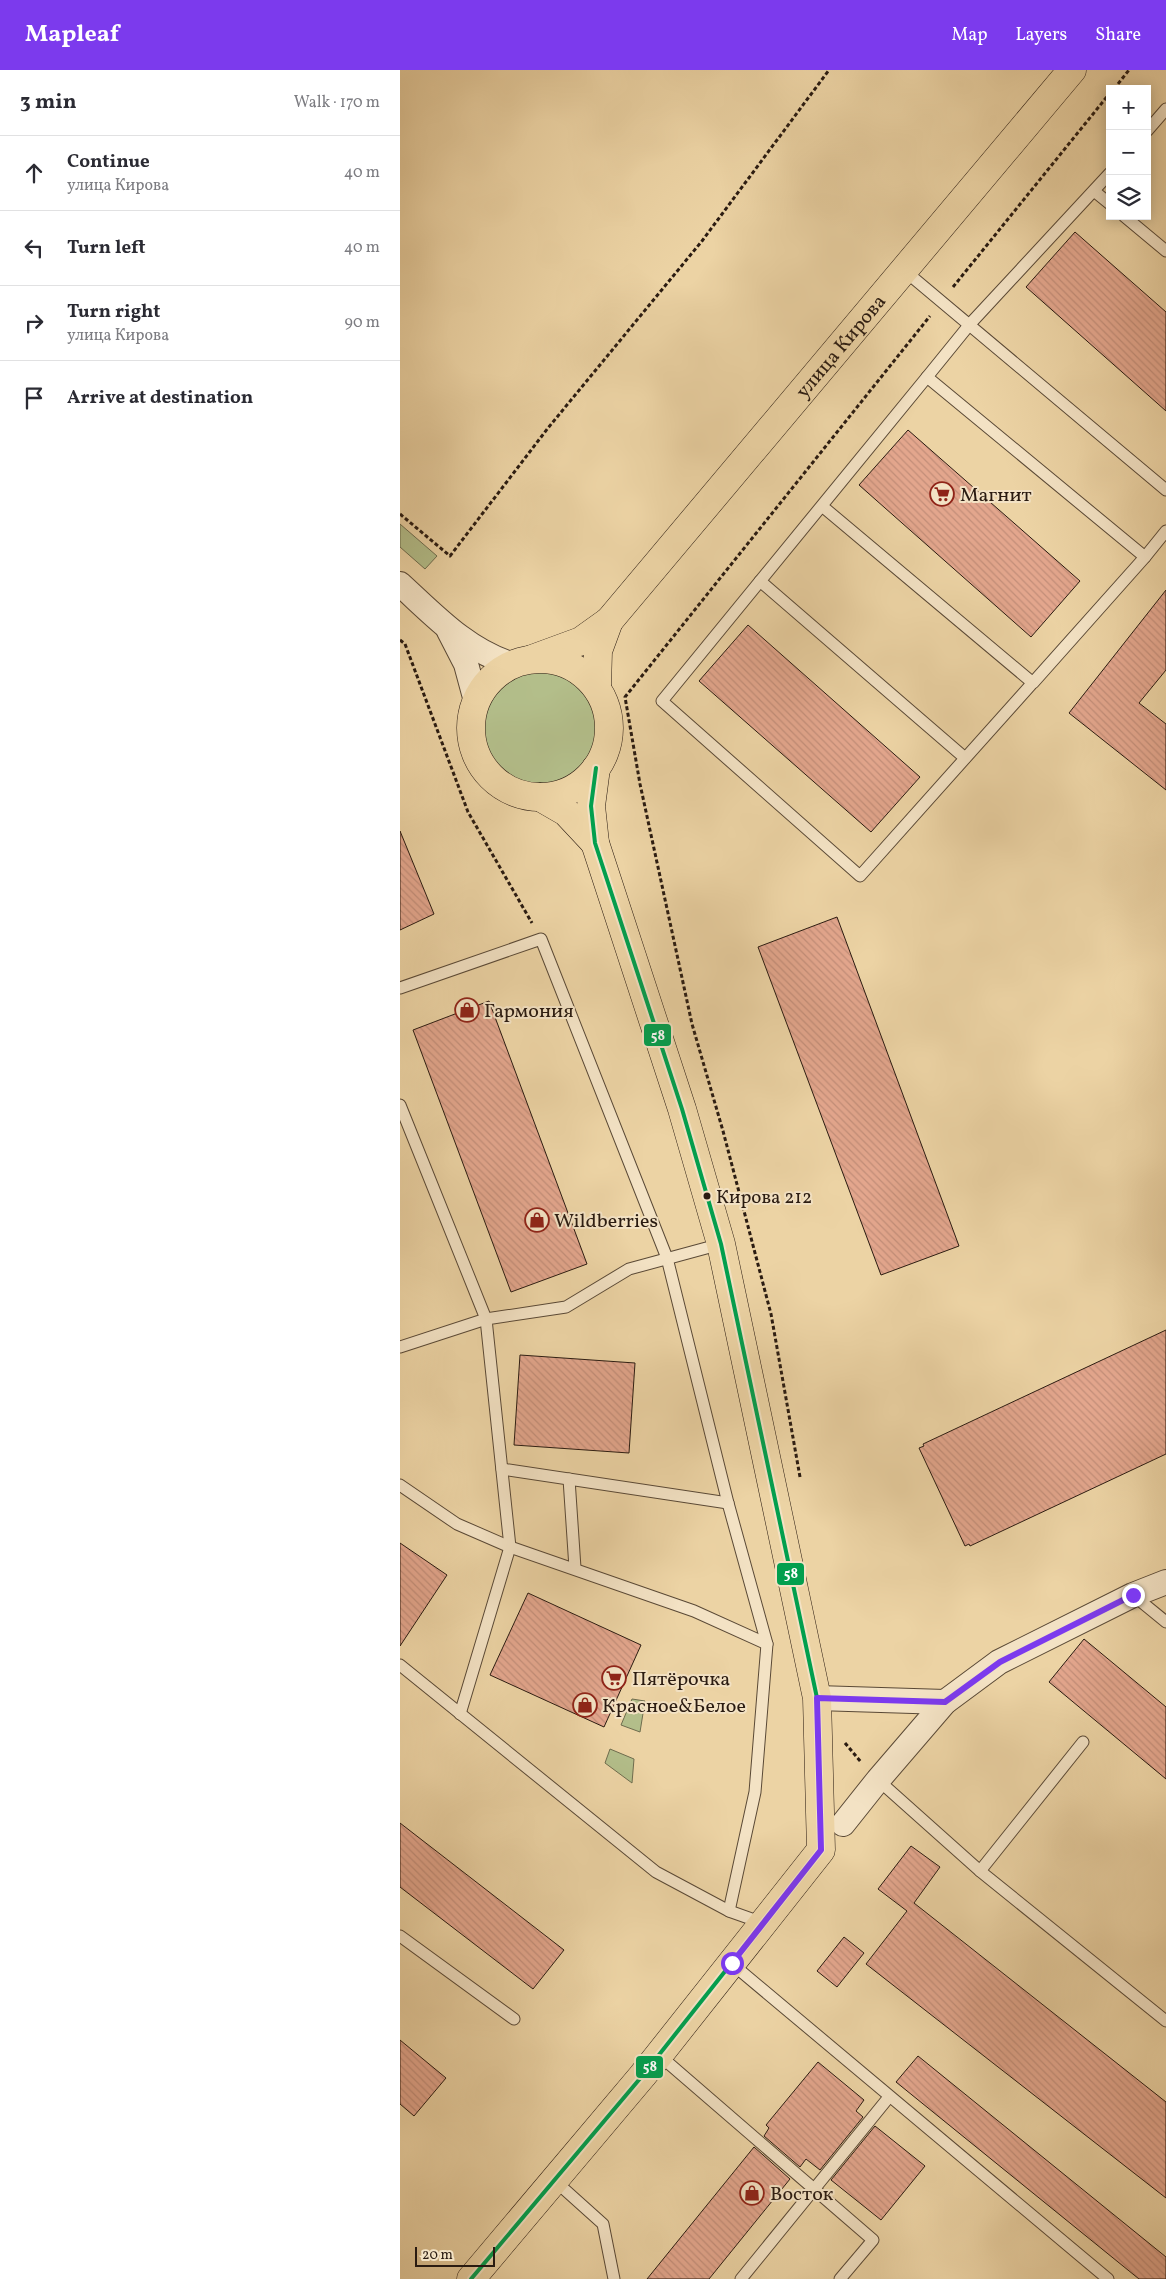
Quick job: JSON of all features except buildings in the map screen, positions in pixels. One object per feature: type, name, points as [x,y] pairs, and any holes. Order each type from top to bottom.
[{"type":"main road","name":"улица Кирова","points":[[609,621],[1072,70]]},
{"type":"main road","points":[[521,662],[547,659],[561,662],[581,672],[597,688],[606,708],[609,728],[608,743],[596,768],[588,778],[572,789],[553,796],[540,797],[512,791],[488,773],[480,762],[472,734],[476,701],[488,682],[521,662],[581,641],[609,621]]},
{"type":"main road","points":[[597,688],[598,651],[601,638],[609,621]]},
{"type":"main road","points":[[471,2279],[659,2055],[821,1850],[817,1698],[721,1244],[682,1109],[596,843],[591,806],[596,768]]},
{"type":"main road","points":[[540,797],[566,812],[596,843]]},
{"type":"street","points":[[400,584],[447,627],[482,653],[521,662]]},
{"type":"street","points":[[447,627],[466,664],[476,701]]},
{"type":"street","points":[[843,1824],[945,1702],[1000,1662],[1133,1595],[1166,1582]]},
{"type":"street","points":[[817,1698],[945,1702]]},
{"type":"lane","points":[[1148,130],[1166,110]]},
{"type":"lane","points":[[1108,175],[970,324],[662,701],[860,876],[1145,557],[1166,531]]},
{"type":"lane","points":[[1094,191],[1106,201]]},
{"type":"lane","points":[[1129,220],[1166,250]]},
{"type":"lane","points":[[905,271],[1166,490]]},
{"type":"lane","points":[[927,377],[1145,557]]},
{"type":"lane","points":[[822,506],[1033,682],[1145,557]]},
{"type":"lane","points":[[760,581],[965,758]]},
{"type":"lane","points":[[400,988],[541,939],[667,1258],[728,1503],[767,1644],[754,1792],[729,1912]]},
{"type":"lane","points":[[400,1104],[486,1319],[510,1547],[460,1714]]},
{"type":"lane","points":[[400,1347],[486,1319],[566,1307],[629,1269],[721,1244]]},
{"type":"lane","points":[[502,1470],[728,1503]]},
{"type":"lane","points":[[569,1480],[575,1568]]},
{"type":"lane","points":[[400,1485],[457,1524],[510,1547],[575,1568],[694,1611],[767,1644]]},
{"type":"lane","points":[[1133,1595],[1166,1622]]},
{"type":"lane","points":[[400,1665],[656,1872],[729,1912],[763,1923]]},
{"type":"lane","points":[[980,1871],[1083,1742]]},
{"type":"lane","points":[[878,1780],[980,1871],[1166,2020]]},
{"type":"lane","points":[[400,1936],[514,2019]]},
{"type":"lane","points":[[732,1963],[889,2097],[1108,2279]]},
{"type":"lane","points":[[659,2055],[873,2240],[840,2279]]},
{"type":"lane","points":[[741,2279],[889,2097]]},
{"type":"lane","points":[[554,2180],[603,2224],[614,2279]]},
{"type":"path","points":[[400,514],[450,556],[548,428],[702,241],[829,70]]},
{"type":"path","points":[[1117,85],[1129,70]]},
{"type":"path","points":[[801,1478],[771,1314],[723,1131],[692,1024],[640,784],[625,697],[1106,99]]},
{"type":"path","points":[[400,640],[405,644],[468,812],[541,939]]},
{"type":"green space","points":[[400,524],[437,556],[425,569],[400,547]]},
{"type":"green space","points":[[540,669],[551,670],[573,679],[589,695],[598,717],[598,739],[589,761],[573,777],[551,786],[540,787],[529,786],[507,777],[491,761],[482,739],[481,728],[482,717],[491,695],[507,679],[529,670]]},
{"type":"green space","points":[[632,1699],[645,1701],[640,1732],[621,1725]]},
{"type":"green space","points":[[610,1749],[634,1759],[632,1783],[605,1763]]},
{"type":"transit line","name":"58","points":[[471,2279],[643,2075],[821,1850],[817,1698],[721,1244],[682,1109],[595,843],[591,806],[596,768]]},
{"type":"place","name":"Магнит","points":[[942,494]]},
{"type":"place","name":"Гармония","points":[[467,1010]]},
{"type":"place","name":"Кирова 212","points":[[707,1196]]},
{"type":"place","name":"Wildberries","points":[[537,1220]]},
{"type":"place","name":"Пятёрочка","points":[[614,1678]]},
{"type":"place","name":"Красное&Белое","points":[[585,1705]]},
{"type":"place","name":"Восток","points":[[752,2193]]},
{"type":"route","points":[[732,1963],[821,1850],[817,1698],[945,1702],[1000,1662],[1133,1595]]}]
